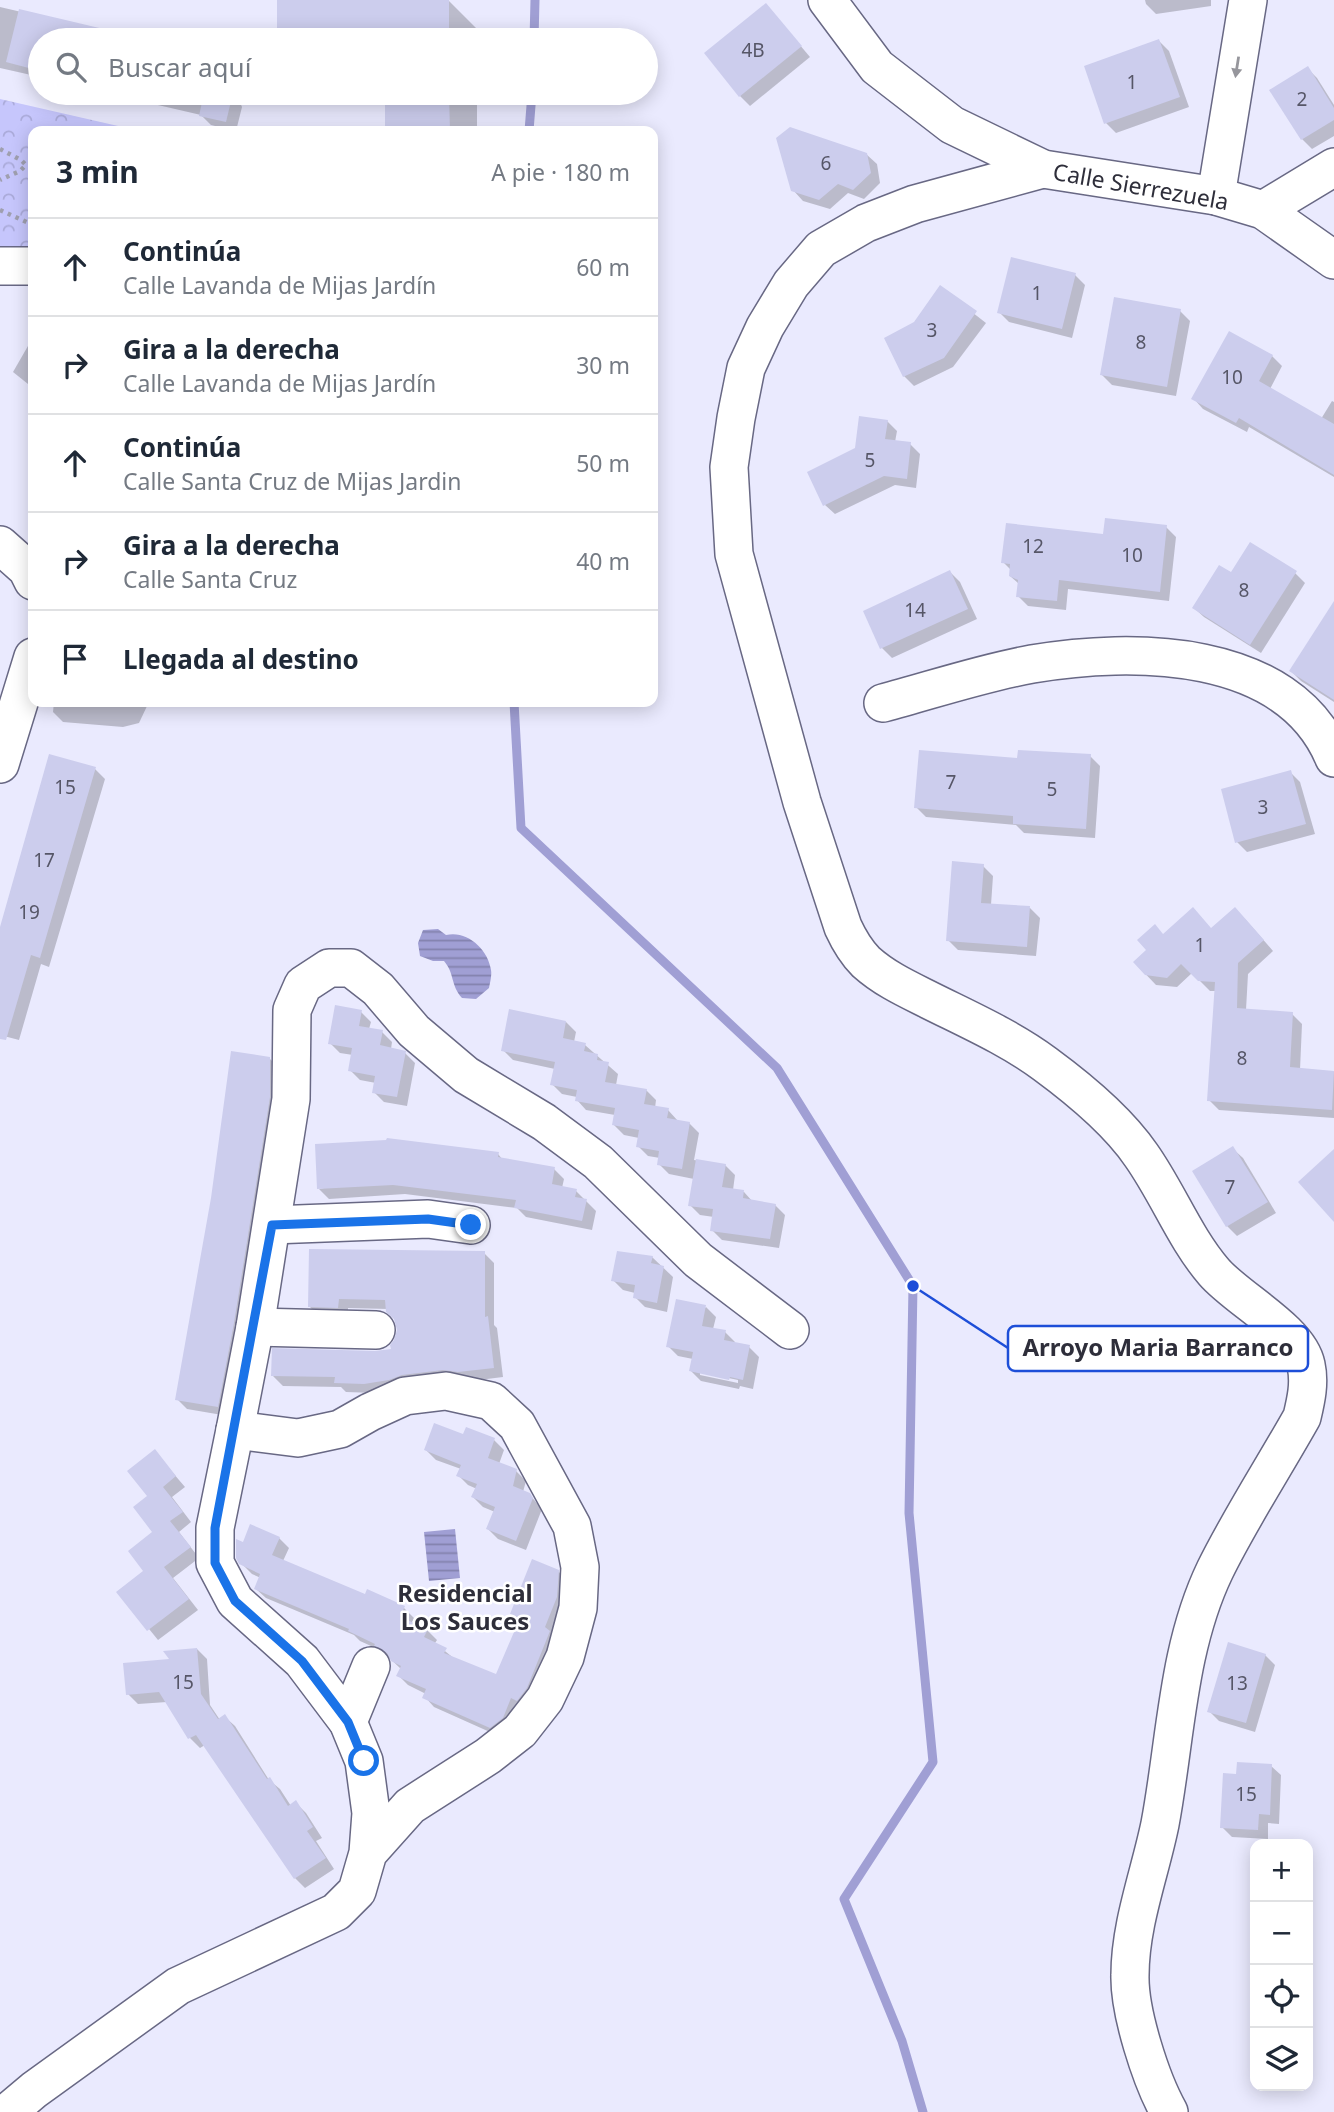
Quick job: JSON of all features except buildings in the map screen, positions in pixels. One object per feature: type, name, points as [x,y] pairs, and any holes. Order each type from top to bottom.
[{"type":"street","name":"Calle Sierrezuela","points":[[827,0],[877,67],[952,125],[1044,169],[1216,196],[1263,210],[1334,260]]},
{"type":"street","points":[[1216,196],[1248,0]]},
{"type":"street","points":[[1263,210],[1334,167]]},
{"type":"street","points":[[1044,169],[915,204],[866,223],[821,249],[790,284],[765,327],[747,368],[736,418],[730,467],[734,554],[802,802],[851,944],[865,961],[884,976],[1007,1040],[1044,1063],[1096,1107],[1141,1154],[1196,1248],[1216,1274],[1292,1340],[1306,1363],[1308,1391],[1302,1417],[1215,1570],[1190,1641],[1162,1814],[1132,1945],[1132,2005],[1161,2098],[1169,2112]]},
{"type":"street","points":[[0,266],[28,266]]},
{"type":"street","points":[[0,545],[28,571]]},
{"type":"street","points":[[883,703],[1031,664],[1108,656],[1160,656],[1246,675],[1275,690],[1306,712],[1326,738],[1334,758]]},
{"type":"street","points":[[0,764],[28,673]]},
{"type":"street","points":[[8,2112],[34,2090],[178,1986],[336,1912],[356,1891],[368,1853],[371,1813],[364,1761],[348,1722],[302,1661],[235,1601],[215,1563],[215,1528],[255,1327],[291,1099],[292,1010],[303,985],[329,968],[351,968],[377,989],[414,1031],[466,1075],[544,1122],[598,1162],[698,1260],[790,1330]]},
{"type":"street","points":[[272,1225],[428,1219],[471,1225]]},
{"type":"street","points":[[255,1327],[376,1330]]},
{"type":"street","points":[[234,1430],[298,1438],[340,1429],[405,1396],[446,1391],[491,1401],[517,1425],[572,1526],[580,1567],[578,1608],[565,1657],[545,1699],[520,1731],[488,1756],[410,1805],[368,1853]]},
{"type":"street","points":[[348,1722],[371,1666]]},
{"type":"path","points":[[0,149],[22,160],[26,165],[20,172],[0,180]]},
{"type":"path","points":[[0,210],[28,223]]},
{"type":"green space","points":[[0,99],[118,126],[28,126],[28,253],[0,252]]},
{"type":"shaded area","points":[[438,929],[446,935],[469,938],[486,955],[491,972],[489,988],[476,999],[462,998],[444,961],[433,961],[420,956],[418,943],[423,930]]},
{"type":"shaded area","points":[[455,1529],[460,1578],[429,1581],[424,1532]]},
{"type":"waterway","points":[[534,28],[535,0]]},
{"type":"waterway","points":[[529,126],[531,105]]},
{"type":"waterway","points":[[514,707],[521,828],[777,1068],[913,1286],[909,1513],[933,1762],[844,1899],[902,2041],[923,2112]]},
{"type":"place","name":"Arroyo Maria Barranco","points":[[913,1286]]},
{"type":"district","name":"Residencial Los Sauces","points":[[465,1606]]},
{"type":"route","points":[[364,1761],[348,1722],[302,1661],[235,1601],[215,1563],[215,1528],[255,1327],[272,1225],[428,1219],[471,1225]]}]
